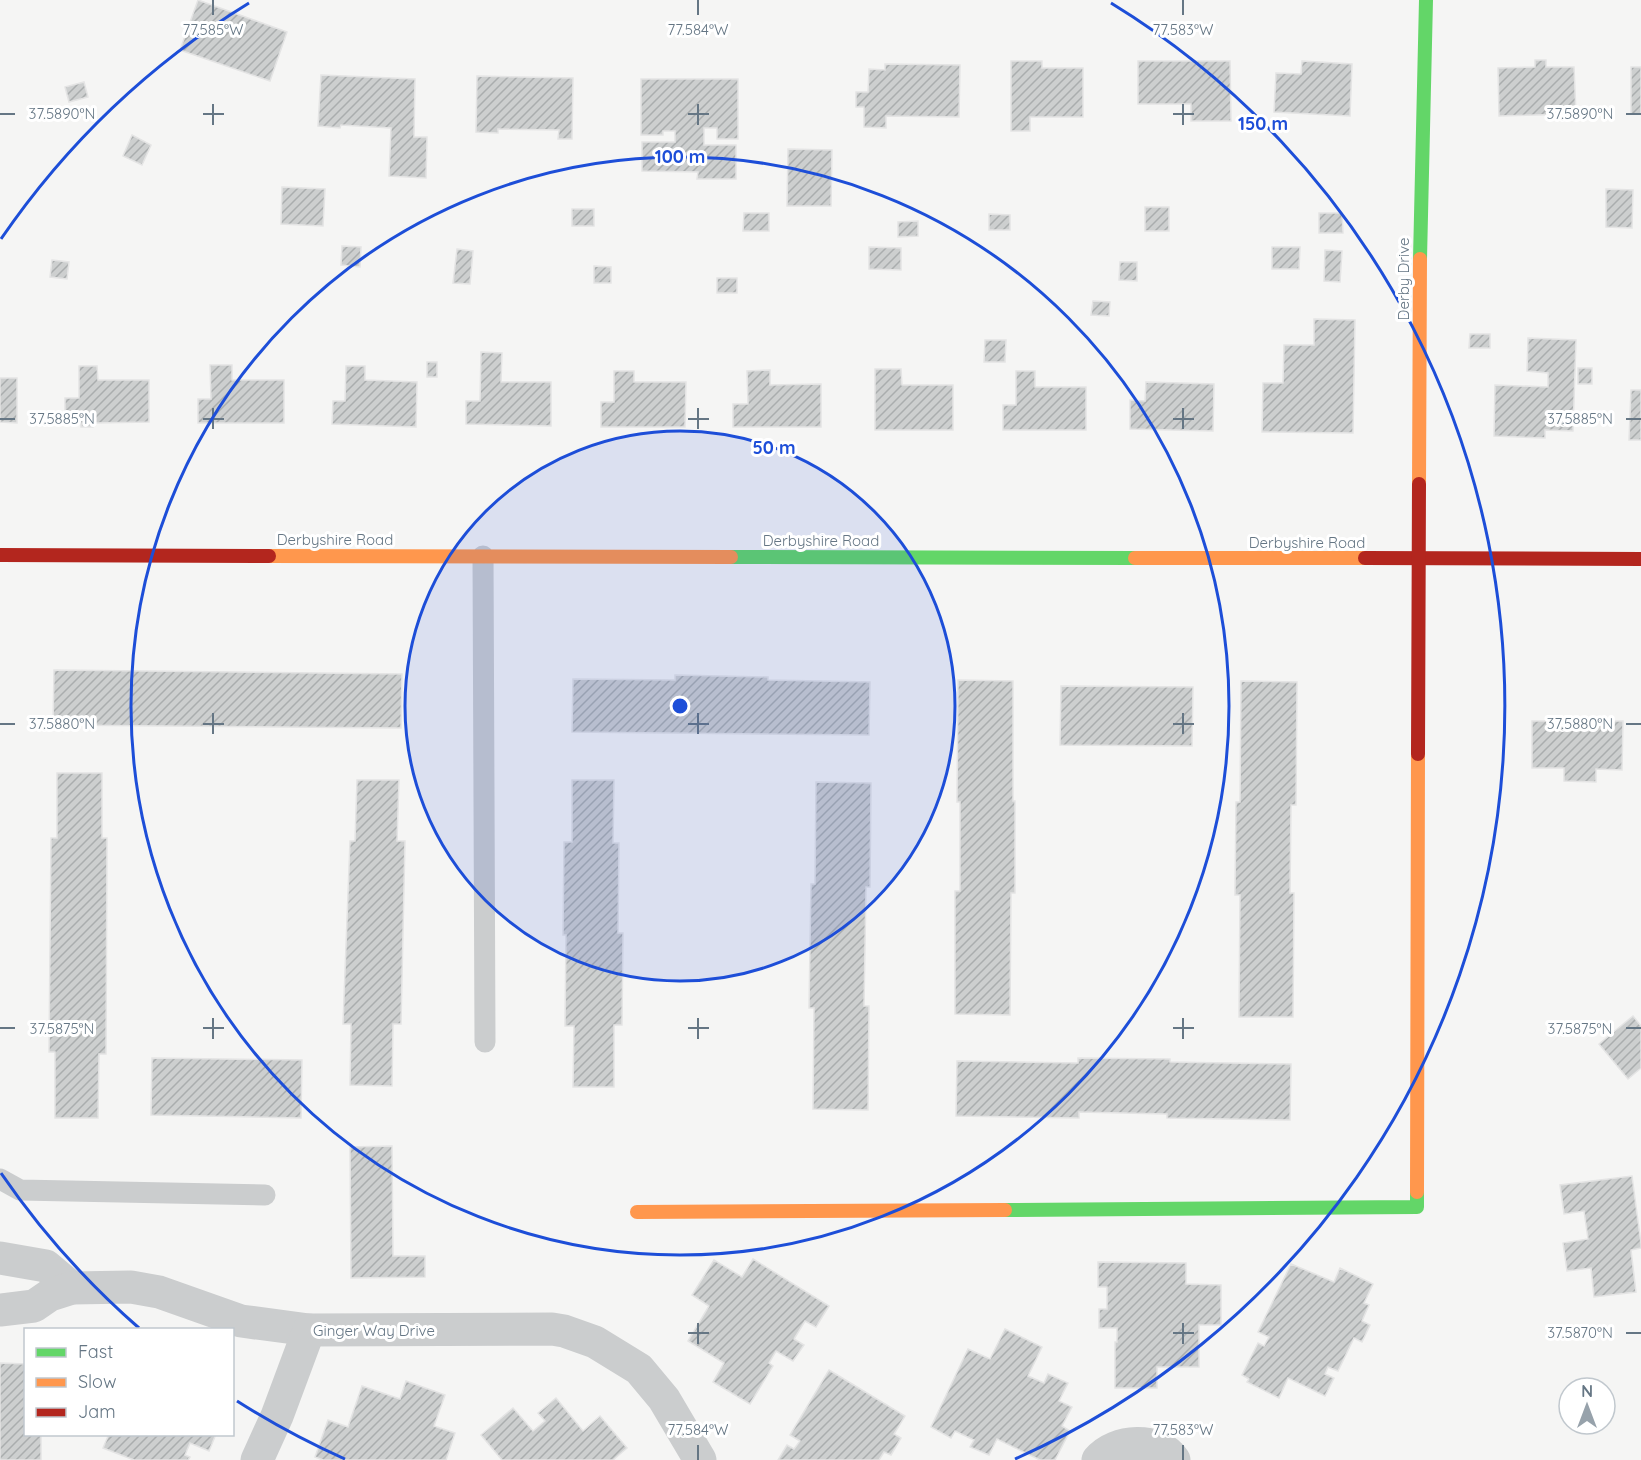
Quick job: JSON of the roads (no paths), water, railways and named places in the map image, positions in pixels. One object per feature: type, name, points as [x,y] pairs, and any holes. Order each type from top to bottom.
[{"type":"street","name":"Derby Drive","points":[[637,1212],[1417,1208],[1420,207],[1426,0]]},
{"type":"street","name":"Derbyshire Road","points":[[0,555],[1641,559]]},
{"type":"street","points":[[0,1258],[46,1266],[72,1288]]},
{"type":"street","name":"Ginger Way Drive","points":[[0,1310],[34,1306],[50,1295],[72,1288],[131,1287],[159,1292],[241,1321],[309,1330],[552,1329],[564,1331],[596,1342],[639,1369],[664,1400],[700,1460]]},
{"type":"street","points":[[257,1460],[277,1416],[309,1330]]},
{"type":"street","points":[[1098,1460],[1103,1454],[1124,1444],[1146,1444],[1170,1453],[1174,1460]]},
{"type":"lane","points":[[483,556],[485,1042]]},
{"type":"lane","points":[[0,1179],[20,1190],[265,1195]]}]
